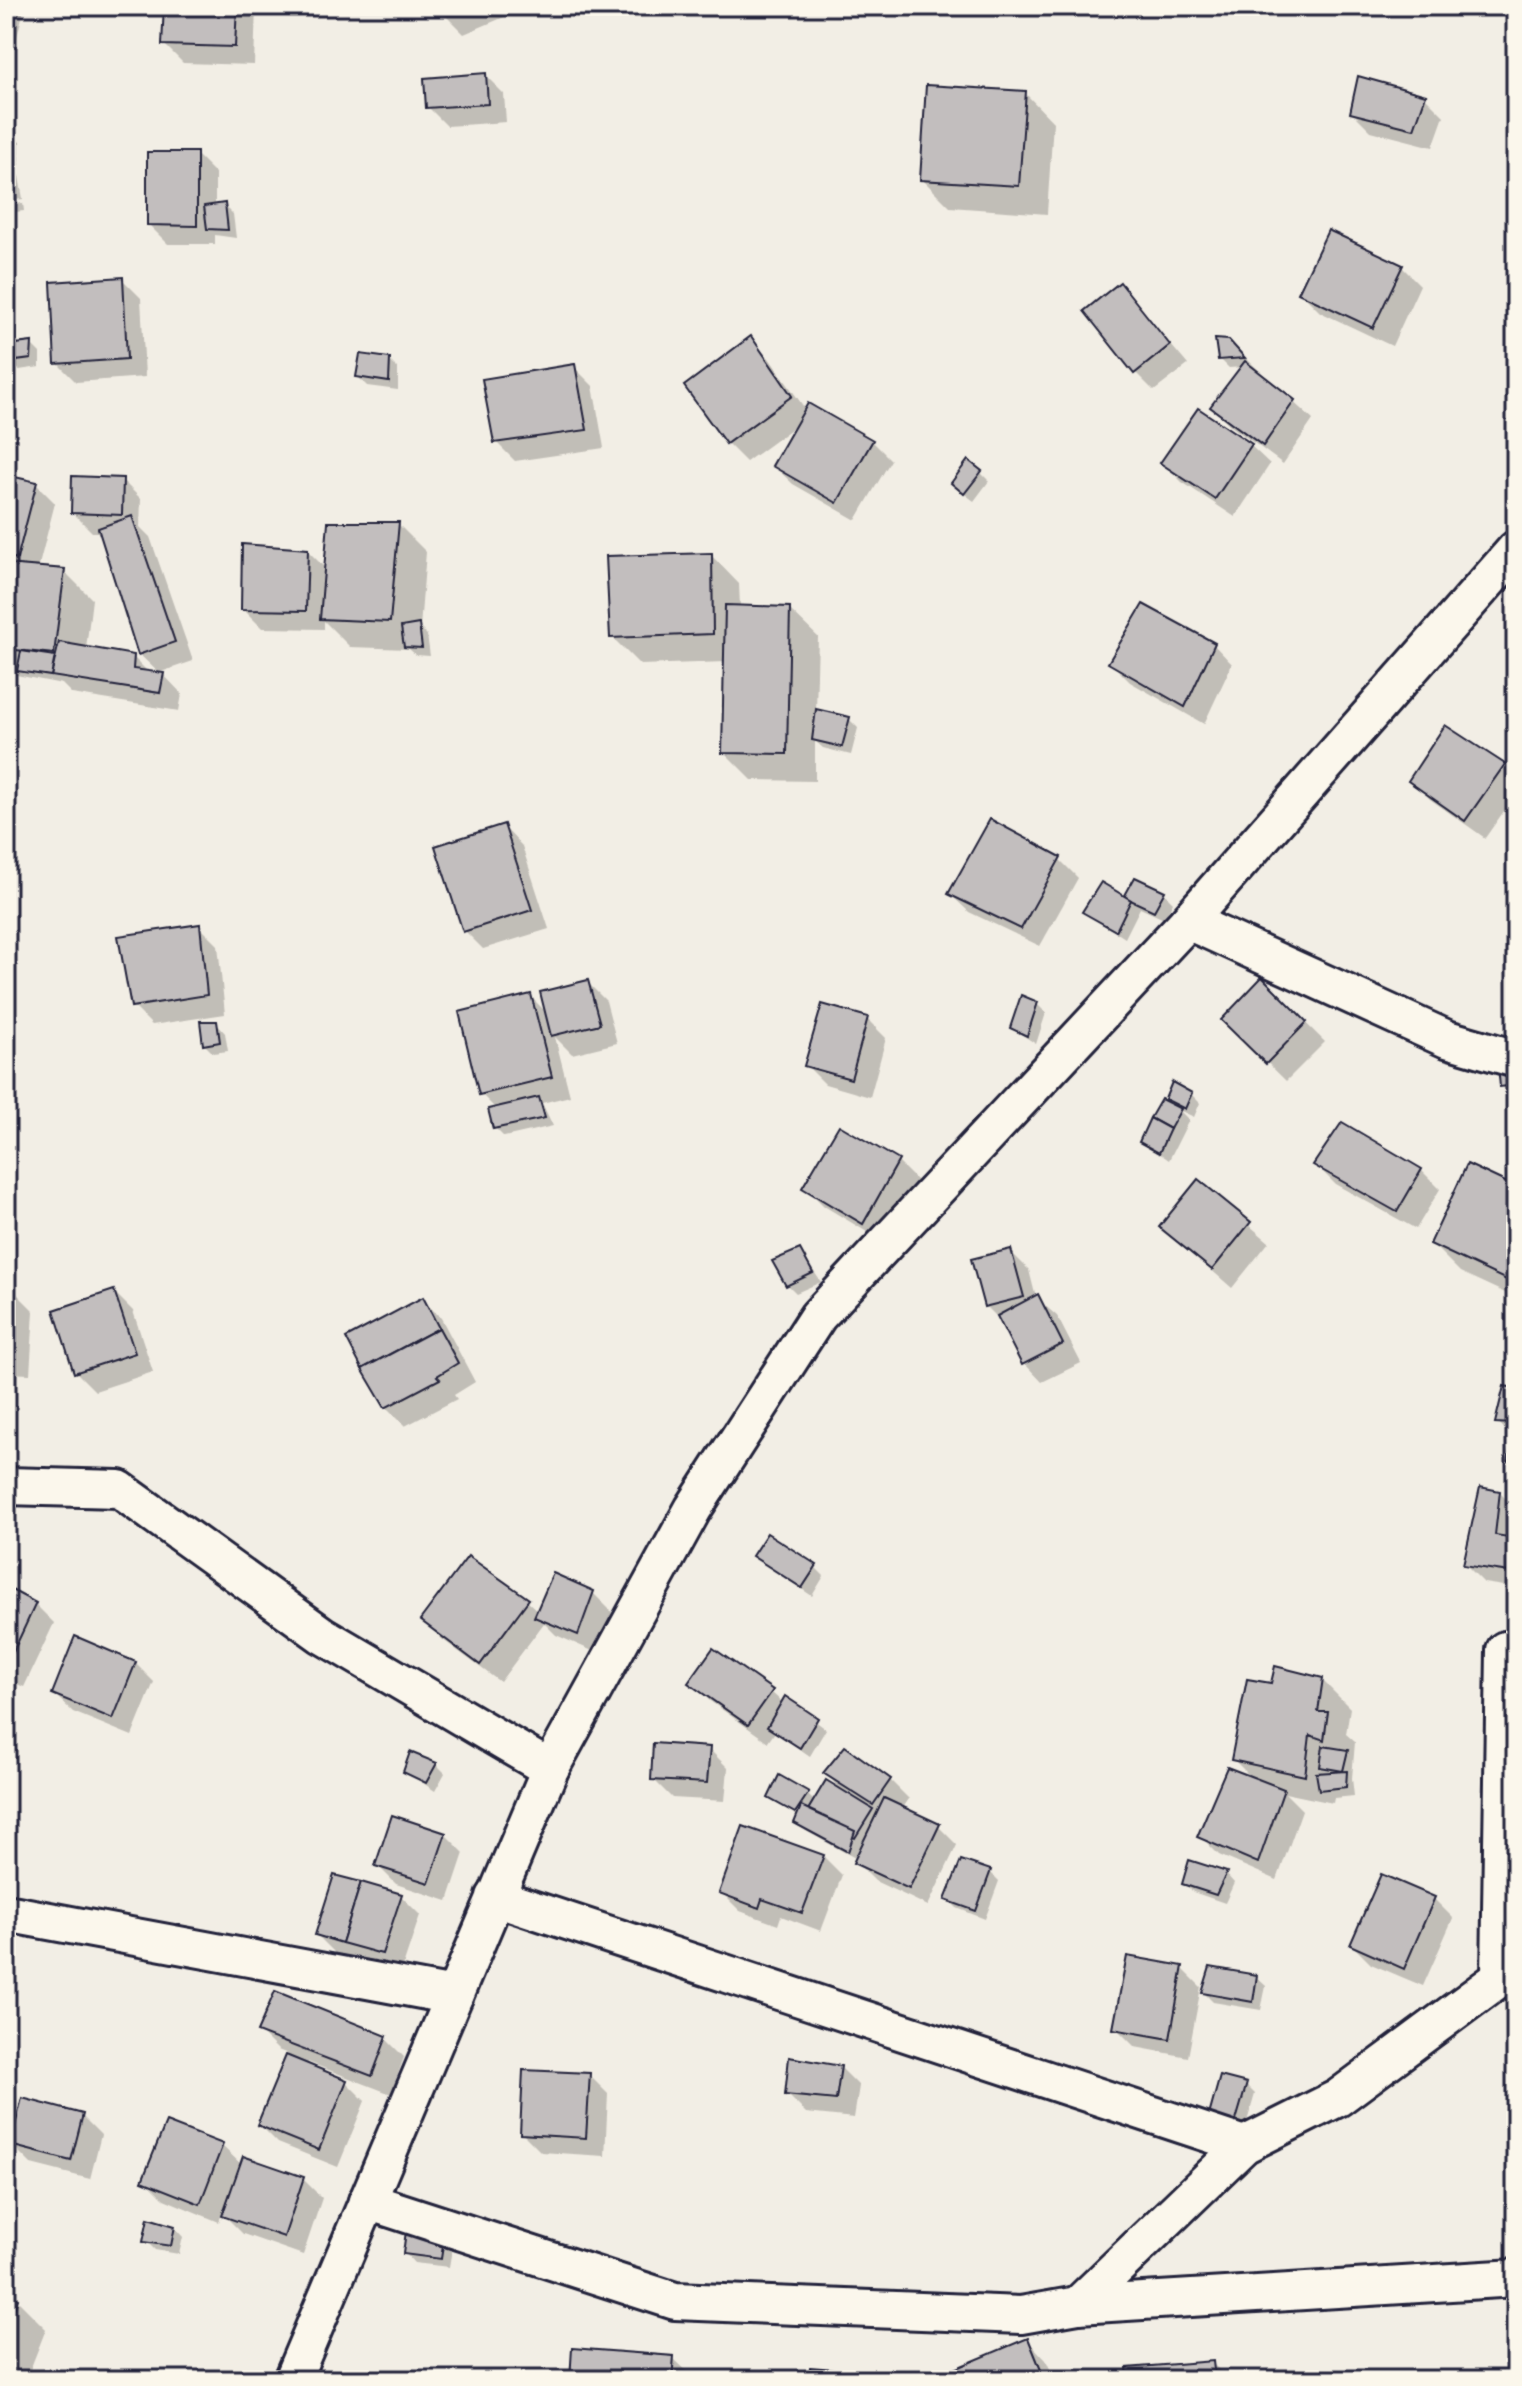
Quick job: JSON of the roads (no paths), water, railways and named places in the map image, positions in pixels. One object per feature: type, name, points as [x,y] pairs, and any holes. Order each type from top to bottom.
[{"type":"street","points":[[292,2380],[550,1769],[693,1509],[818,1316],[1188,921],[1516,549]]},
{"type":"street","points":[[1188,921],[1447,1039],[1516,1059]]},
{"type":"street","points":[[6,1486],[119,1489],[322,1635],[550,1769]]},
{"type":"street","points":[[1078,2305],[1244,2145],[1338,2098],[1508,1972],[1505,1650]]},
{"type":"street","points":[[495,1897],[1244,2145]]},
{"type":"street","points":[[6,1913],[454,1996]]},
{"type":"street","points":[[367,2201],[675,2301],[1021,2315],[1078,2305],[1516,2278]]}]
